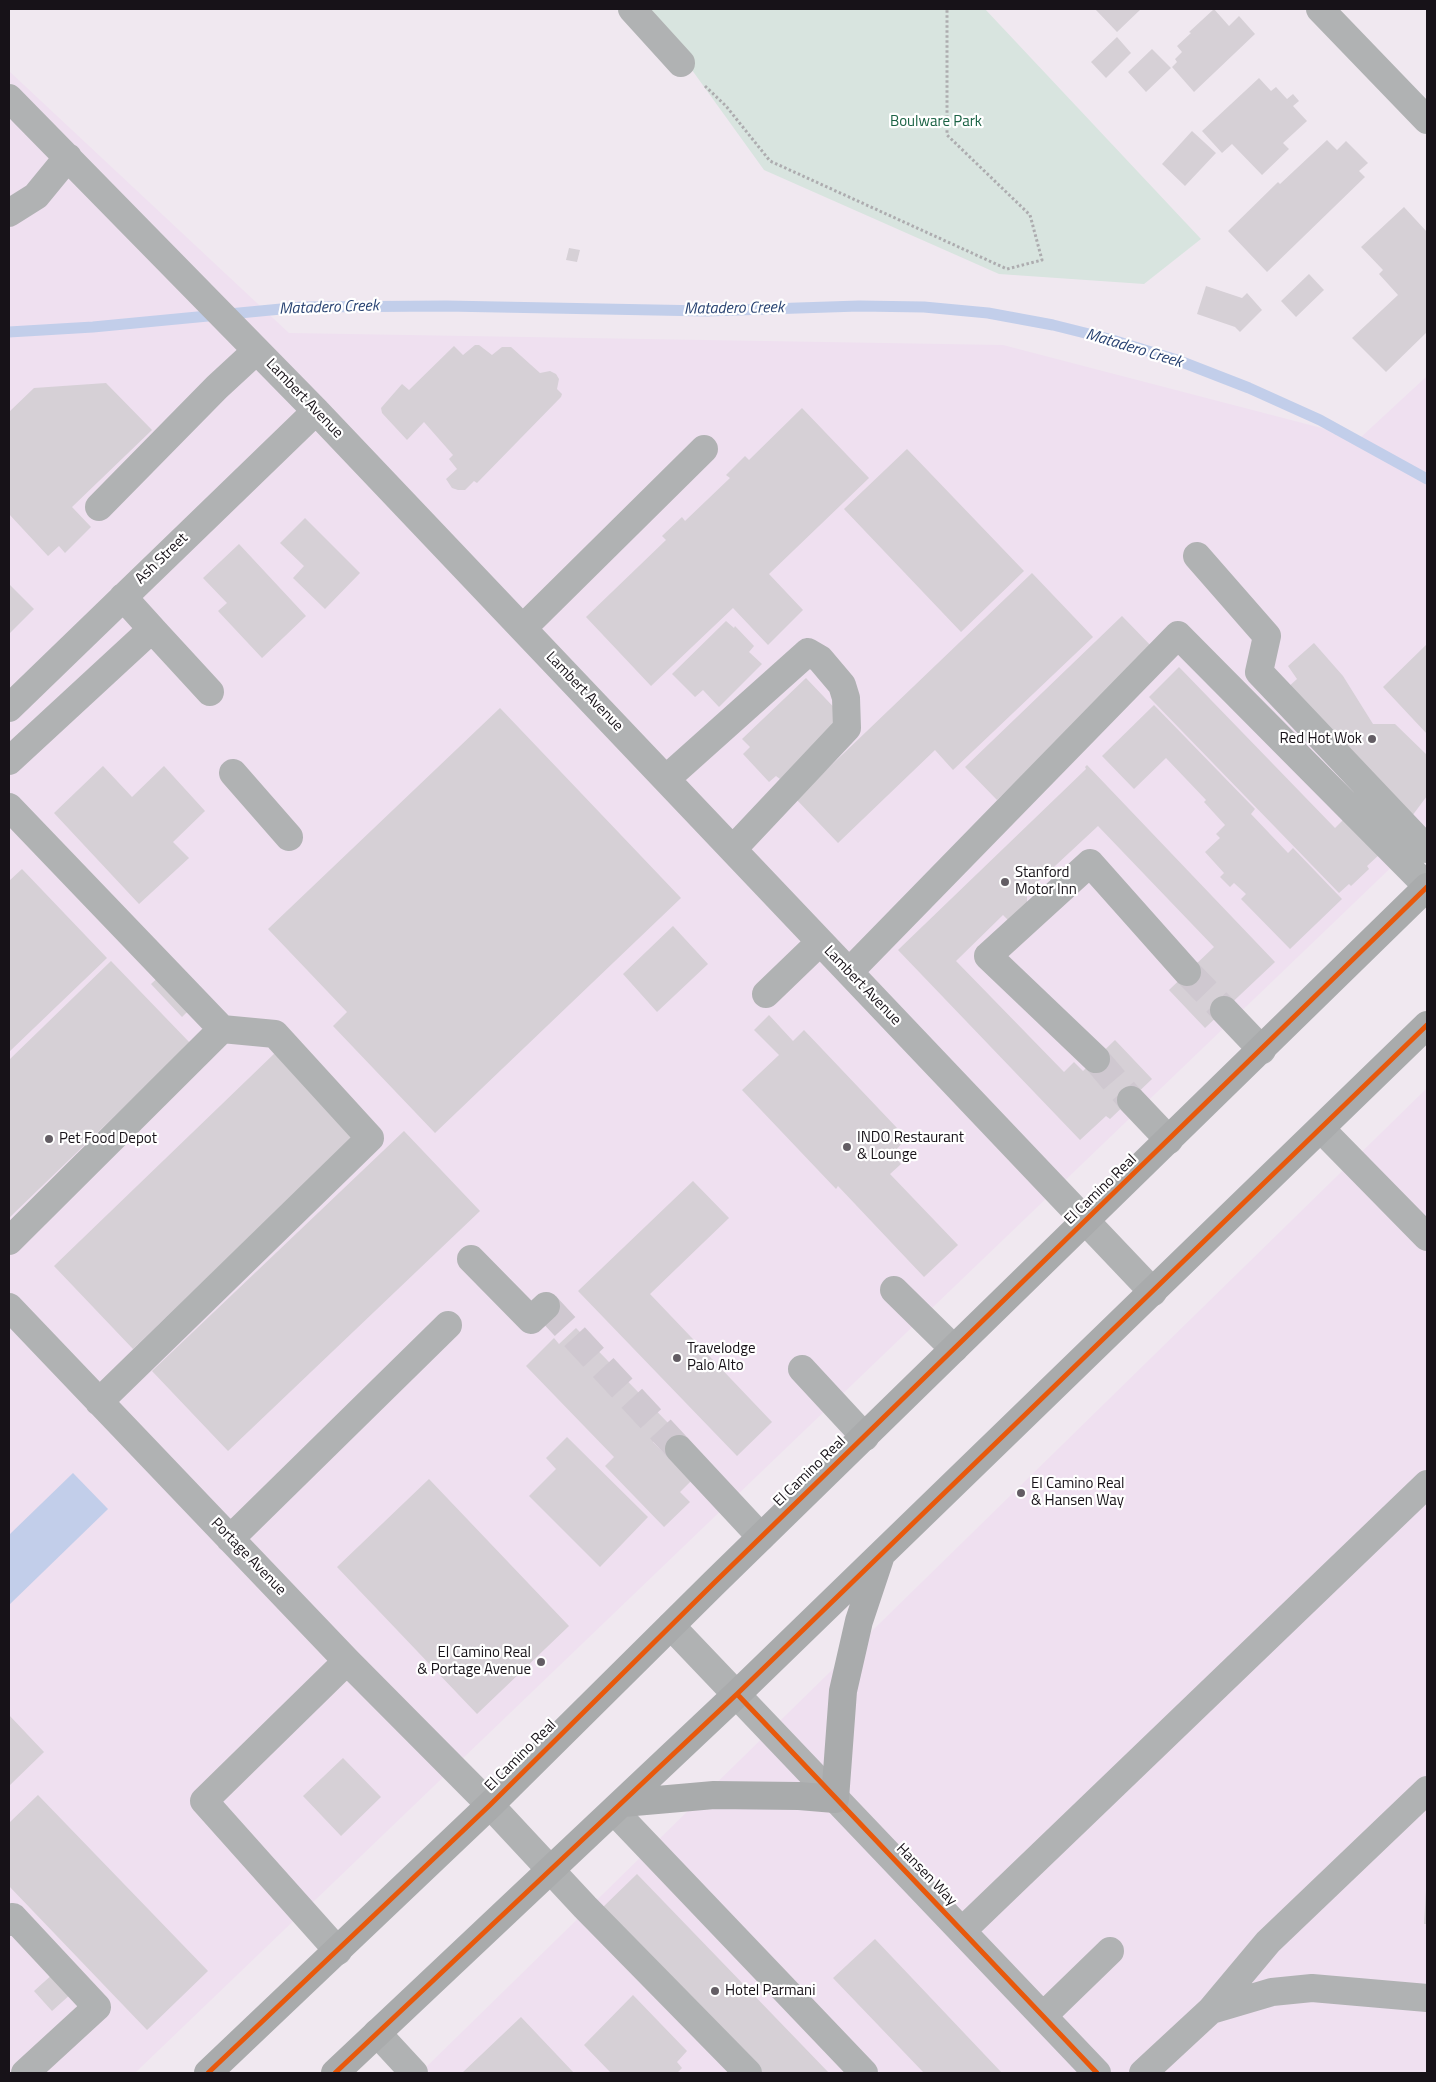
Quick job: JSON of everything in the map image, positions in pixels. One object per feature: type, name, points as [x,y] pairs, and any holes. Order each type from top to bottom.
[{"type":"main road","name":"El Camino Real","points":[[208,2073],[490,1805],[761,1537],[1262,1050],[1427,886]]},
{"type":"main road","points":[[335,2073],[737,1694],[1427,1026]]},
{"type":"main road","points":[[618,1807],[714,1795],[799,1796],[835,1799],[843,1691],[859,1621],[882,1554]]},
{"type":"street","points":[[632,9],[681,63]]},
{"type":"street","points":[[1320,9],[1427,120]]},
{"type":"street","name":"Lambert Avenue","points":[[9,98],[316,411],[1153,1292]]},
{"type":"street","points":[[9,213],[36,196],[68,157]]},
{"type":"street","points":[[99,507],[217,387],[252,346]]},
{"type":"street","name":"Ash Street","points":[[9,708],[316,411]]},
{"type":"street","points":[[523,628],[704,449]]},
{"type":"street","points":[[1197,556],[1268,636],[1259,672],[1427,849]]},
{"type":"street","points":[[123,597],[210,692]]},
{"type":"street","points":[[9,761],[152,629]]},
{"type":"street","points":[[849,972],[1178,636],[1427,886]]},
{"type":"street","points":[[666,779],[808,652],[820,659],[842,686],[846,698],[847,728],[733,849]]},
{"type":"street","points":[[233,773],[289,837]]},
{"type":"street","points":[[9,806],[222,1029],[276,1034],[370,1138],[99,1402]]},
{"type":"street","points":[[1096,1059],[988,956],[1090,863],[1187,972]]},
{"type":"street","points":[[766,994],[820,942]]},
{"type":"street","points":[[1224,1010],[1262,1050]]},
{"type":"street","points":[[9,1241],[222,1029]]},
{"type":"street","points":[[1131,1100],[1169,1140]]},
{"type":"street","points":[[1321,1129],[1427,1238]]},
{"type":"street","points":[[471,1259],[530,1320],[546,1306]]},
{"type":"street","points":[[894,1290],[954,1349]]},
{"type":"street","name":"Portage Avenue","points":[[9,1307],[347,1661],[490,1805],[586,1907],[748,2073]]},
{"type":"street","points":[[230,1539],[448,1325]]},
{"type":"street","points":[[802,1369],[865,1437]]},
{"type":"street","points":[[679,1449],[761,1537]]},
{"type":"street","points":[[962,1931],[1427,1484]]},
{"type":"street","name":"Hansen Way","points":[[671,1626],[1097,2073]]},
{"type":"street","points":[[338,1951],[204,1801],[347,1661]]},
{"type":"street","points":[[1143,2073],[1211,2010],[1268,1942],[1427,1790]]},
{"type":"street","points":[[618,1807],[864,2073]]},
{"type":"street","points":[[9,1922],[14,1917],[98,2007],[25,2073]]},
{"type":"street","points":[[1043,2016],[1110,1951]]},
{"type":"street","points":[[1211,2010],[1272,1992],[1312,1988],[1427,1998]]},
{"type":"street","points":[[377,2033],[414,2073]]},
{"type":"path","points":[[681,63],[726,106],[770,161],[1007,269],[1042,260],[1030,215],[947,136],[947,9]]},
{"type":"shaded area","points":[[9,71],[289,333],[1003,345],[1360,438],[1427,376],[1427,833],[135,2073],[9,2073]]},
{"type":"shaded area","points":[[1427,1088],[1427,2073],[420,2073],[650,1848]]},
{"type":"green space","name":"Boulware Park","points":[[648,9],[985,9],[1201,239],[1144,284],[999,274],[764,170]]},
{"type":"water","points":[[73,1473],[108,1509],[9,1605],[9,1535]]},
{"type":"building","points":[[1095,9],[1141,9],[1117,32]]},
{"type":"building","points":[[1214,9],[1229,26],[1239,16],[1255,34],[1194,92],[1172,67],[1177,62],[1175,59],[1182,52],[1177,46]]},
{"type":"building","points":[[1117,37],[1131,53],[1106,78],[1091,62]]},
{"type":"building","points":[[1152,49],[1171,68],[1146,92],[1128,72]]},
{"type":"building","points":[[1259,78],[1271,91],[1276,87],[1287,99],[1293,94],[1299,101],[1293,106],[1307,121],[1283,143],[1289,149],[1262,175],[1232,144],[1222,153],[1202,131]]},
{"type":"building","points":[[1192,131],[1216,153],[1185,186],[1162,164]]},
{"type":"building","points":[[1327,140],[1337,150],[1346,141],[1368,163],[1359,171],[1365,177],[1267,272],[1228,231],[1278,182],[1280,184]]},
{"type":"building","points":[[1404,207],[1427,232],[1427,332],[1386,372],[1352,338],[1398,295],[1379,274],[1383,270],[1361,247]]},
{"type":"building","points":[[569,248],[580,250],[577,262],[566,260]]},
{"type":"building","points":[[1309,274],[1324,290],[1296,317],[1281,301]]},
{"type":"building","points":[[1206,286],[1242,298],[1247,293],[1262,310],[1240,332],[1235,327],[1197,314]]},
{"type":"building","points":[[475,345],[479,345],[492,355],[502,347],[511,347],[540,373],[550,371],[556,374],[559,379],[557,389],[562,394],[477,483],[474,481],[465,490],[458,490],[452,488],[446,479],[457,469],[449,459],[453,455],[424,422],[407,440],[382,413],[381,408],[402,384],[409,390],[454,346],[463,355]]},
{"type":"building","points":[[106,383],[152,430],[72,507],[91,527],[65,553],[59,546],[48,556],[9,514],[9,412],[34,388]]},
{"type":"building","points":[[802,408],[869,478],[769,574],[803,610],[768,645],[733,608],[651,686],[586,617],[666,540],[662,536],[682,517],[685,521],[730,478],[726,475],[745,456],[749,460]]},
{"type":"building","points":[[907,449],[1024,571],[961,632],[844,509]]},
{"type":"building","points":[[305,518],[360,573],[325,609],[293,578],[304,566],[280,543]]},
{"type":"building","points":[[239,544],[306,616],[262,658],[218,611],[227,603],[203,578]]},
{"type":"building","points":[[1032,573],[1093,637],[953,770],[935,750],[838,843],[796,799]]},
{"type":"building","points":[[9,584],[34,609],[9,634]]},
{"type":"building","points":[[1122,616],[1154,649],[997,800],[965,767]]},
{"type":"building","points":[[726,621],[734,628],[735,626],[754,646],[749,652],[762,664],[719,707],[703,690],[695,697],[672,674]]},
{"type":"building","name":"Red Hot Wok","points":[[1314,643],[1343,676],[1373,724],[1395,724],[1427,755],[1427,796],[1409,820],[1285,690],[1297,679],[1288,666]]},
{"type":"building","points":[[1427,644],[1427,734],[1383,687]]},
{"type":"building","points":[[1179,667],[1335,828],[1346,817],[1381,853],[1367,866],[1369,869],[1351,886],[1349,884],[1339,893],[1149,697]]},
{"type":"building","points":[[806,678],[844,718],[780,779],[776,776],[769,782],[743,754],[750,747],[742,739]]},
{"type":"building","points":[[1154,705],[1255,809],[1251,814],[1288,853],[1293,848],[1342,899],[1290,949],[1241,899],[1246,894],[1234,883],[1230,887],[1220,877],[1224,873],[1205,852],[1220,838],[1216,834],[1225,825],[1204,802],[1206,800],[1166,758],[1134,789],[1102,756]]},
{"type":"building","points":[[500,708],[681,898],[435,1133],[333,1026],[347,1012],[268,929]]},
{"type":"building","points":[[1087,765],[1275,962],[1205,1028],[1169,990],[1214,947],[1098,826],[1027,892],[1027,917],[1016,928],[1003,915],[956,961],[1064,1072],[1074,1062],[1083,1071],[1115,1040],[1152,1079],[1110,1119],[1106,1116],[1080,1140],[898,950],[1086,769]]},
{"type":"building","points":[[103,766],[132,797],[164,766],[205,811],[173,842],[189,858],[139,904],[54,813]]},
{"type":"building","points":[[22,869],[107,958],[9,1052],[9,881]]},
{"type":"building","points":[[673,926],[708,964],[657,1012],[623,974]]},
{"type":"building","name":"Pet Food Depot","points":[[111,961],[190,1043],[9,1218],[9,1060]]},
{"type":"building","points":[[163,973],[193,1006],[182,1017],[151,984]]},
{"type":"building","name":"INDO Restaurant & Lounge","points":[[769,1015],[793,1041],[804,1030],[897,1128],[895,1129],[905,1140],[892,1154],[901,1164],[890,1174],[958,1245],[924,1277],[838,1186],[836,1189],[742,1090],[779,1055],[754,1030]]},
{"type":"building","points":[[276,1052],[355,1135],[133,1349],[54,1266]]},
{"type":"building","points":[[404,1131],[480,1211],[228,1451],[152,1371]]},
{"type":"building","name":"Travelodge Palo Alto","points":[[693,1181],[729,1218],[650,1294],[772,1422],[737,1456],[578,1291]]},
{"type":"building","points":[[576,1328],[670,1425],[653,1442],[691,1481],[680,1492],[690,1502],[664,1527],[605,1466],[614,1457],[526,1366],[554,1338],[559,1344]]},
{"type":"building","points":[[567,1437],[648,1517],[600,1567],[529,1496],[556,1469],[546,1458]]},
{"type":"building","points":[[429,1479],[569,1626],[477,1714],[337,1567]]},
{"type":"building","points":[[9,1715],[44,1752],[9,1786]]},
{"type":"building","points":[[343,1758],[381,1797],[341,1836],[303,1796]]},
{"type":"building","points":[[38,1795],[208,1971],[147,2030],[9,1886],[9,1823]]},
{"type":"building","name":"Hotel Parmani","points":[[637,1874],[829,2073],[760,2073],[601,1909]]},
{"type":"building","points":[[1426,1891],[1427,1924],[1424,1924]]},
{"type":"building","name":"Hotel Parmani","points":[[875,1939],[1002,2073],[924,2073],[833,1978]]},
{"type":"building","points":[[54,1973],[72,1993],[52,2011],[34,1991]]},
{"type":"building","points":[[633,1995],[687,2051],[677,2062],[682,2068],[677,2073],[611,2073],[584,2045]]},
{"type":"building","points":[[521,2017],[574,2073],[462,2073]]},
{"type":"waterway","name":"Matadero Creek","points":[[9,332],[93,327],[302,307],[446,306],[707,311],[859,306],[924,307],[988,313],[1053,325],[1109,339],[1177,360],[1249,388],[1320,420],[1427,479]]},
{"type":"tunnel","points":[[1187,972],[1224,1010]]},
{"type":"tunnel","points":[[1096,1059],[1131,1100]]},
{"type":"tunnel","points":[[546,1306],[679,1449]]},
{"type":"cycle path","points":[[208,2073],[490,1805],[714,1583],[1427,887]]},
{"type":"cycle path","points":[[335,2073],[737,1694],[1427,1025]]},
{"type":"cycle path","points":[[737,1694],[1097,2073]]},
{"type":"place","name":"Red Hot Wok","points":[[1372,739]]},
{"type":"place","name":"Stanford Motor Inn","points":[[1005,882]]},
{"type":"place","name":"Pet Food Depot","points":[[49,1139]]},
{"type":"place","name":"INDO Restaurant & Lounge","points":[[847,1147]]},
{"type":"place","name":"Travelodge Palo Alto","points":[[677,1358]]},
{"type":"place","name":"El Camino Real & Hansen Way","points":[[1021,1493]]},
{"type":"place","name":"El Camino Real & Portage Avenue","points":[[541,1662]]},
{"type":"place","name":"Hotel Parmani","points":[[715,1991]]}]
